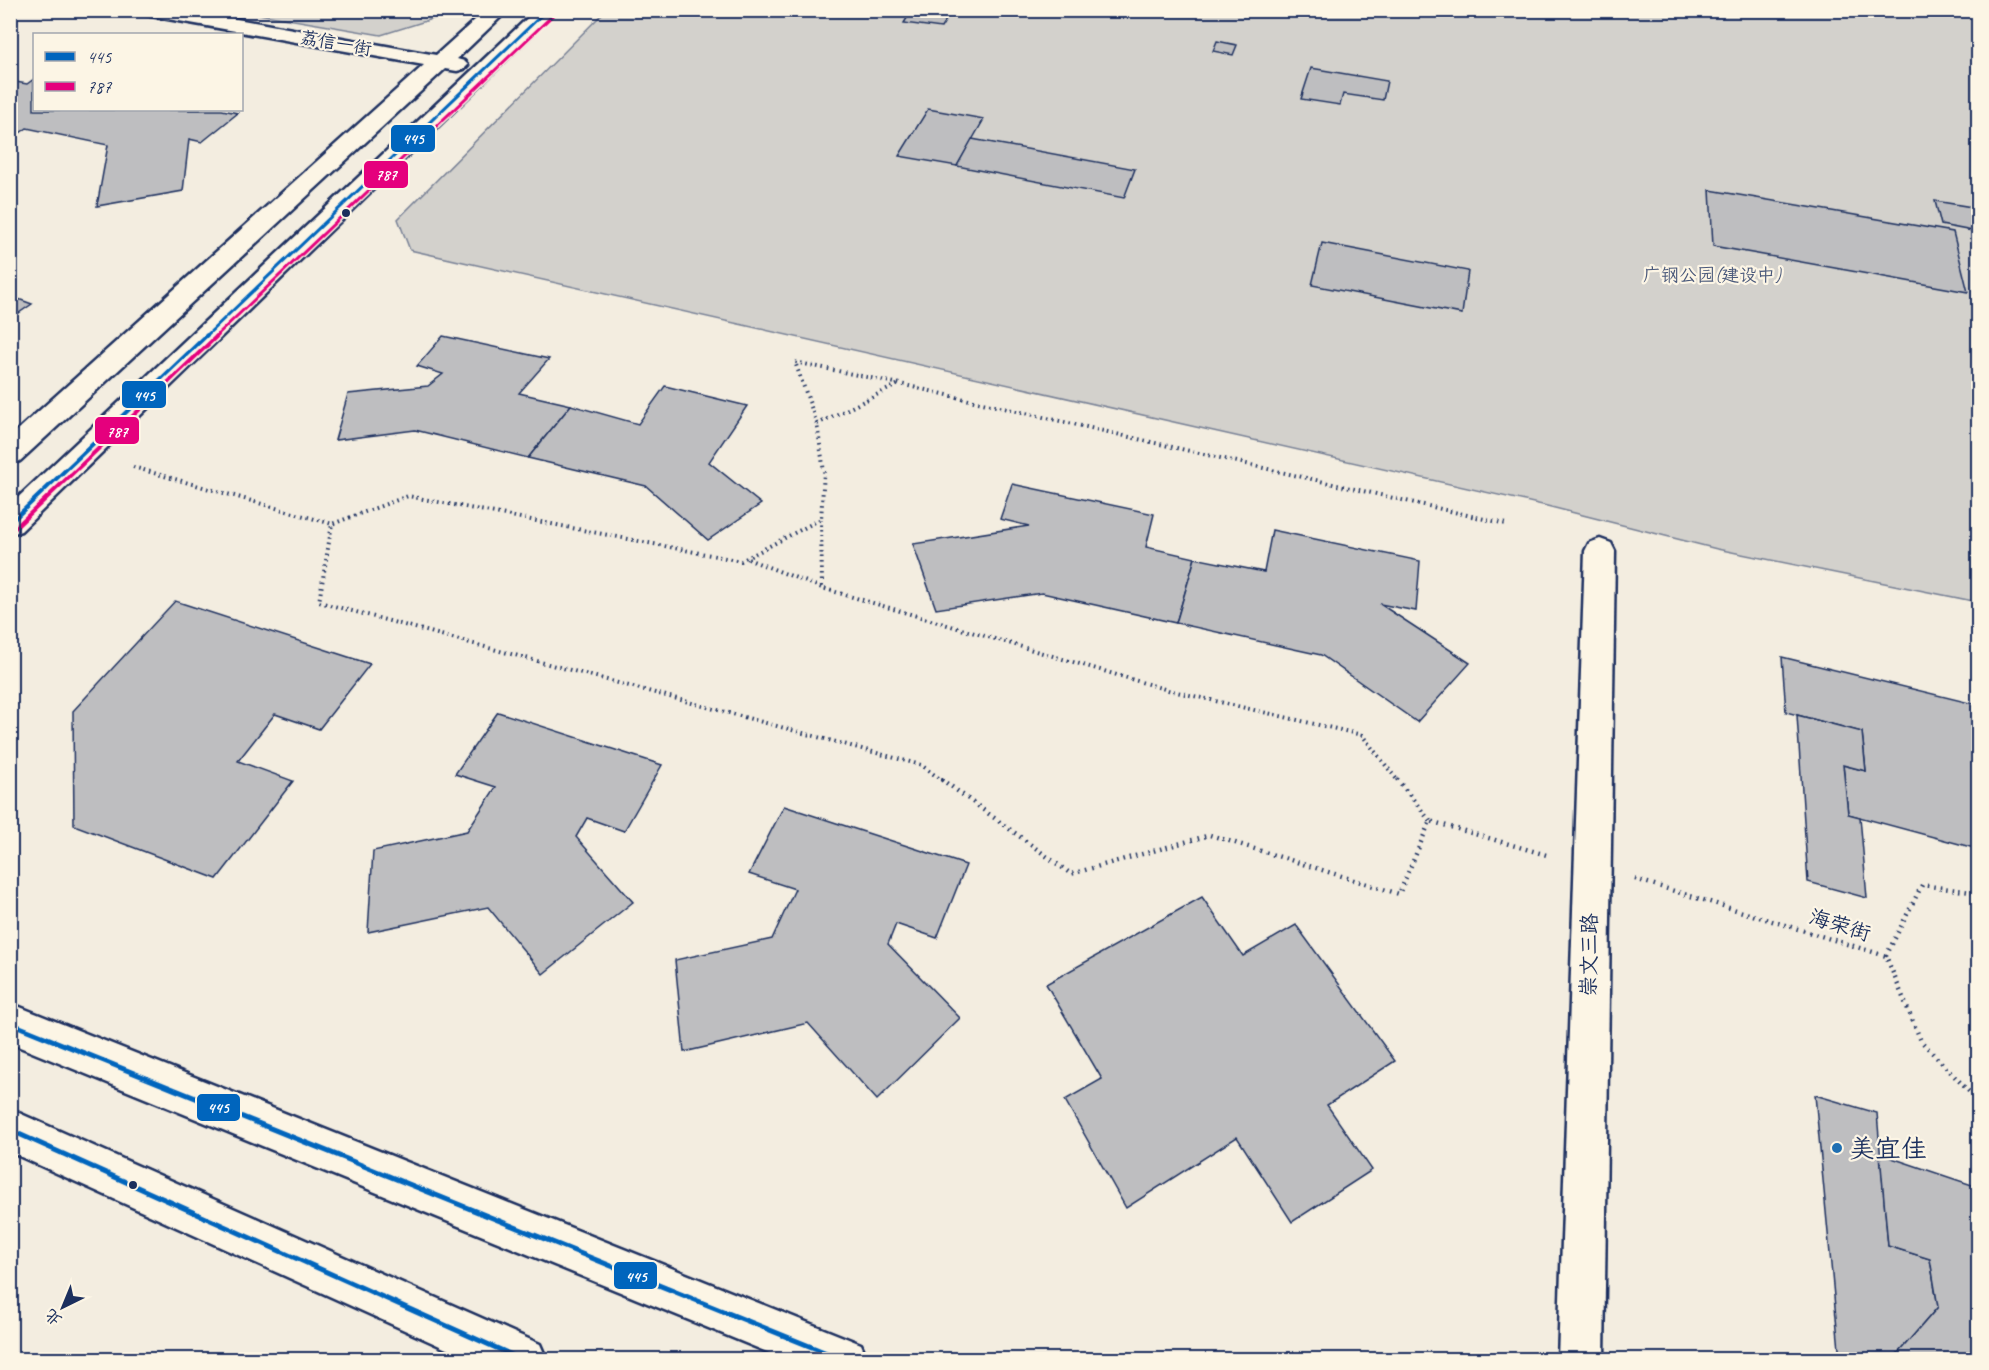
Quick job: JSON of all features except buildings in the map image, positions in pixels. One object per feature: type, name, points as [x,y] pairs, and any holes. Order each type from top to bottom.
[{"type":"main road","name":"荔信一街","points":[[151,10],[485,70]]},
{"type":"main road","points":[[10,454],[498,10]]},
{"type":"main road","points":[[10,523],[548,10]]},
{"type":"main road","name":"崇文三路","points":[[1581,1359],[1600,551]]},
{"type":"main road","points":[[10,1023],[846,1359]]},
{"type":"main road","points":[[10,1130],[524,1359]]},
{"type":"path","points":[[822,588],[821,519],[824,472],[817,424],[795,362],[900,384],[1506,524]]},
{"type":"path","points":[[817,424],[900,384]]},
{"type":"path","points":[[133,467],[332,524],[408,496],[741,561],[821,519]]},
{"type":"path","points":[[332,524],[319,602],[921,765],[1071,874],[1210,835],[1399,894],[1430,821],[1362,735],[1168,690],[822,588],[747,558]]},
{"type":"path","name":"海荣街","points":[[1430,821],[1644,882],[1886,956]]},
{"type":"path","name":"海荣街","points":[[1978,893],[1922,885],[1886,956],[1921,1041],[1978,1101]]},
{"type":"green space","points":[[458,10],[381,35],[241,11]]},
{"type":"green space","name":"广钢公园(建设中)","points":[[605,11],[1978,11],[1978,602],[1717,549],[1547,506],[410,250],[398,219]]},
{"type":"transit line","name":"445","points":[[10,523],[547,10]]},
{"type":"transit line","name":"787","points":[[15,528],[553,15]]},
{"type":"transit line","name":"445","points":[[10,1023],[844,1360]]},
{"type":"transit line","name":"445","points":[[10,1130],[523,1360]]},
{"type":"place","name":"美宜佳","points":[[1837,1148]]}]
